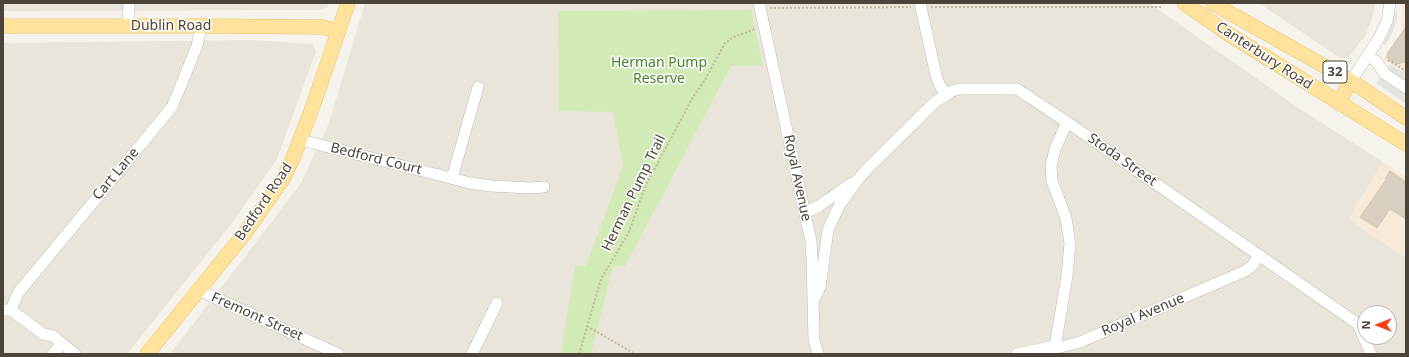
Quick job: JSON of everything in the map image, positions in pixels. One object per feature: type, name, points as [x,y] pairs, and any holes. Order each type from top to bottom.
[{"type":"main road","name":"Bedford Road","points":[[147,354],[245,233],[283,179],[301,140],[348,3]]},
{"type":"main road","name":"Canterbury Road","points":[[1184,3],[1230,35],[1406,144]]},
{"type":"main road","name":"Canterbury Road","points":[[1212,3],[1226,9],[1351,81],[1406,118]]},
{"type":"main road","name":"Dublin Road","points":[[3,26],[322,27],[338,31]]},
{"type":"main road","points":[[1338,103],[1351,81]]},
{"type":"street","points":[[128,3],[128,26]]},
{"type":"street","points":[[1351,81],[1379,38],[1387,21],[1390,3]]},
{"type":"street","name":"Royal Avenue","points":[[763,5],[764,26],[811,240],[814,340],[818,354]]},
{"type":"street","points":[[920,6],[936,75],[939,84],[946,94]]},
{"type":"street","name":"Cart Lane","points":[[7,310],[18,293],[172,107],[197,46],[201,26]]},
{"type":"street","points":[[1367,56],[1376,61],[1385,74],[1406,88]]},
{"type":"street","points":[[452,178],[478,87]]},
{"type":"street","name":"Stoda Street","points":[[805,213],[819,206],[859,178],[946,94],[960,89],[1017,89],[1067,122],[1358,324],[1371,354]]},
{"type":"street","points":[[1054,351],[1067,276],[1070,244],[1066,218],[1052,181],[1051,166],[1067,122]]},
{"type":"street","name":"Bedford Court","points":[[301,140],[470,183],[491,186],[530,188],[544,187]]},
{"type":"street","name":"Stoda Street","points":[[813,301],[820,287],[828,230],[839,206],[859,178]]},
{"type":"street","name":"Royal Avenue","points":[[1017,354],[1054,351],[1080,342],[1245,271],[1252,266],[1259,255]]},
{"type":"street","name":"Fremont Street","points":[[198,290],[338,354]]},
{"type":"street","points":[[472,354],[497,303]]},
{"type":"street","points":[[7,310],[43,334],[53,336],[75,354]]},
{"type":"street","points":[[53,354],[62,343]]},
{"type":"path","points":[[763,5],[1163,7]]},
{"type":"path","name":"Herman Pump Trail","points":[[579,354],[601,279],[629,232],[645,187],[693,97],[705,80],[725,43],[734,37],[764,26]]},
{"type":"path","points":[[587,326],[635,354]]},
{"type":"shaded area","points":[[3,3],[329,3],[328,7],[319,10],[3,11]]},
{"type":"shaded area","points":[[365,3],[1149,3],[1297,107],[1383,162],[1349,219],[1406,258],[1406,354],[170,354],[301,183],[329,123]]},
{"type":"shaded area","points":[[1259,3],[1375,3],[1373,16],[1365,36],[1347,58],[1340,58]]},
{"type":"shaded area","points":[[1402,3],[1406,3],[1406,74],[1383,59],[1401,32]]},
{"type":"shaded area","points":[[1395,10],[1397,14],[1396,22],[1390,38],[1385,45],[1383,44],[1389,31]]},
{"type":"shaded area","points":[[252,40],[313,44],[316,51],[277,159],[232,223],[127,354],[61,354],[54,349],[49,354],[3,354],[3,43]]},
{"type":"shaded area","points":[[1390,64],[1406,74],[1406,104],[1376,83]]},
{"type":"shaded area","points":[[1383,162],[1406,177],[1406,258],[1349,219]]},
{"type":"green space","name":"Herman Pump Reserve","points":[[751,10],[763,66],[731,66],[625,266],[613,266],[591,354],[561,354],[575,266],[586,266],[623,166],[613,112],[559,111],[558,11]]},
{"type":"building","points":[[1406,27],[1406,62],[1396,64],[1387,58],[1387,54]]},
{"type":"building","points":[[1390,171],[1406,182],[1406,219],[1390,209],[1377,228],[1360,217],[1386,180],[1385,179]]}]
